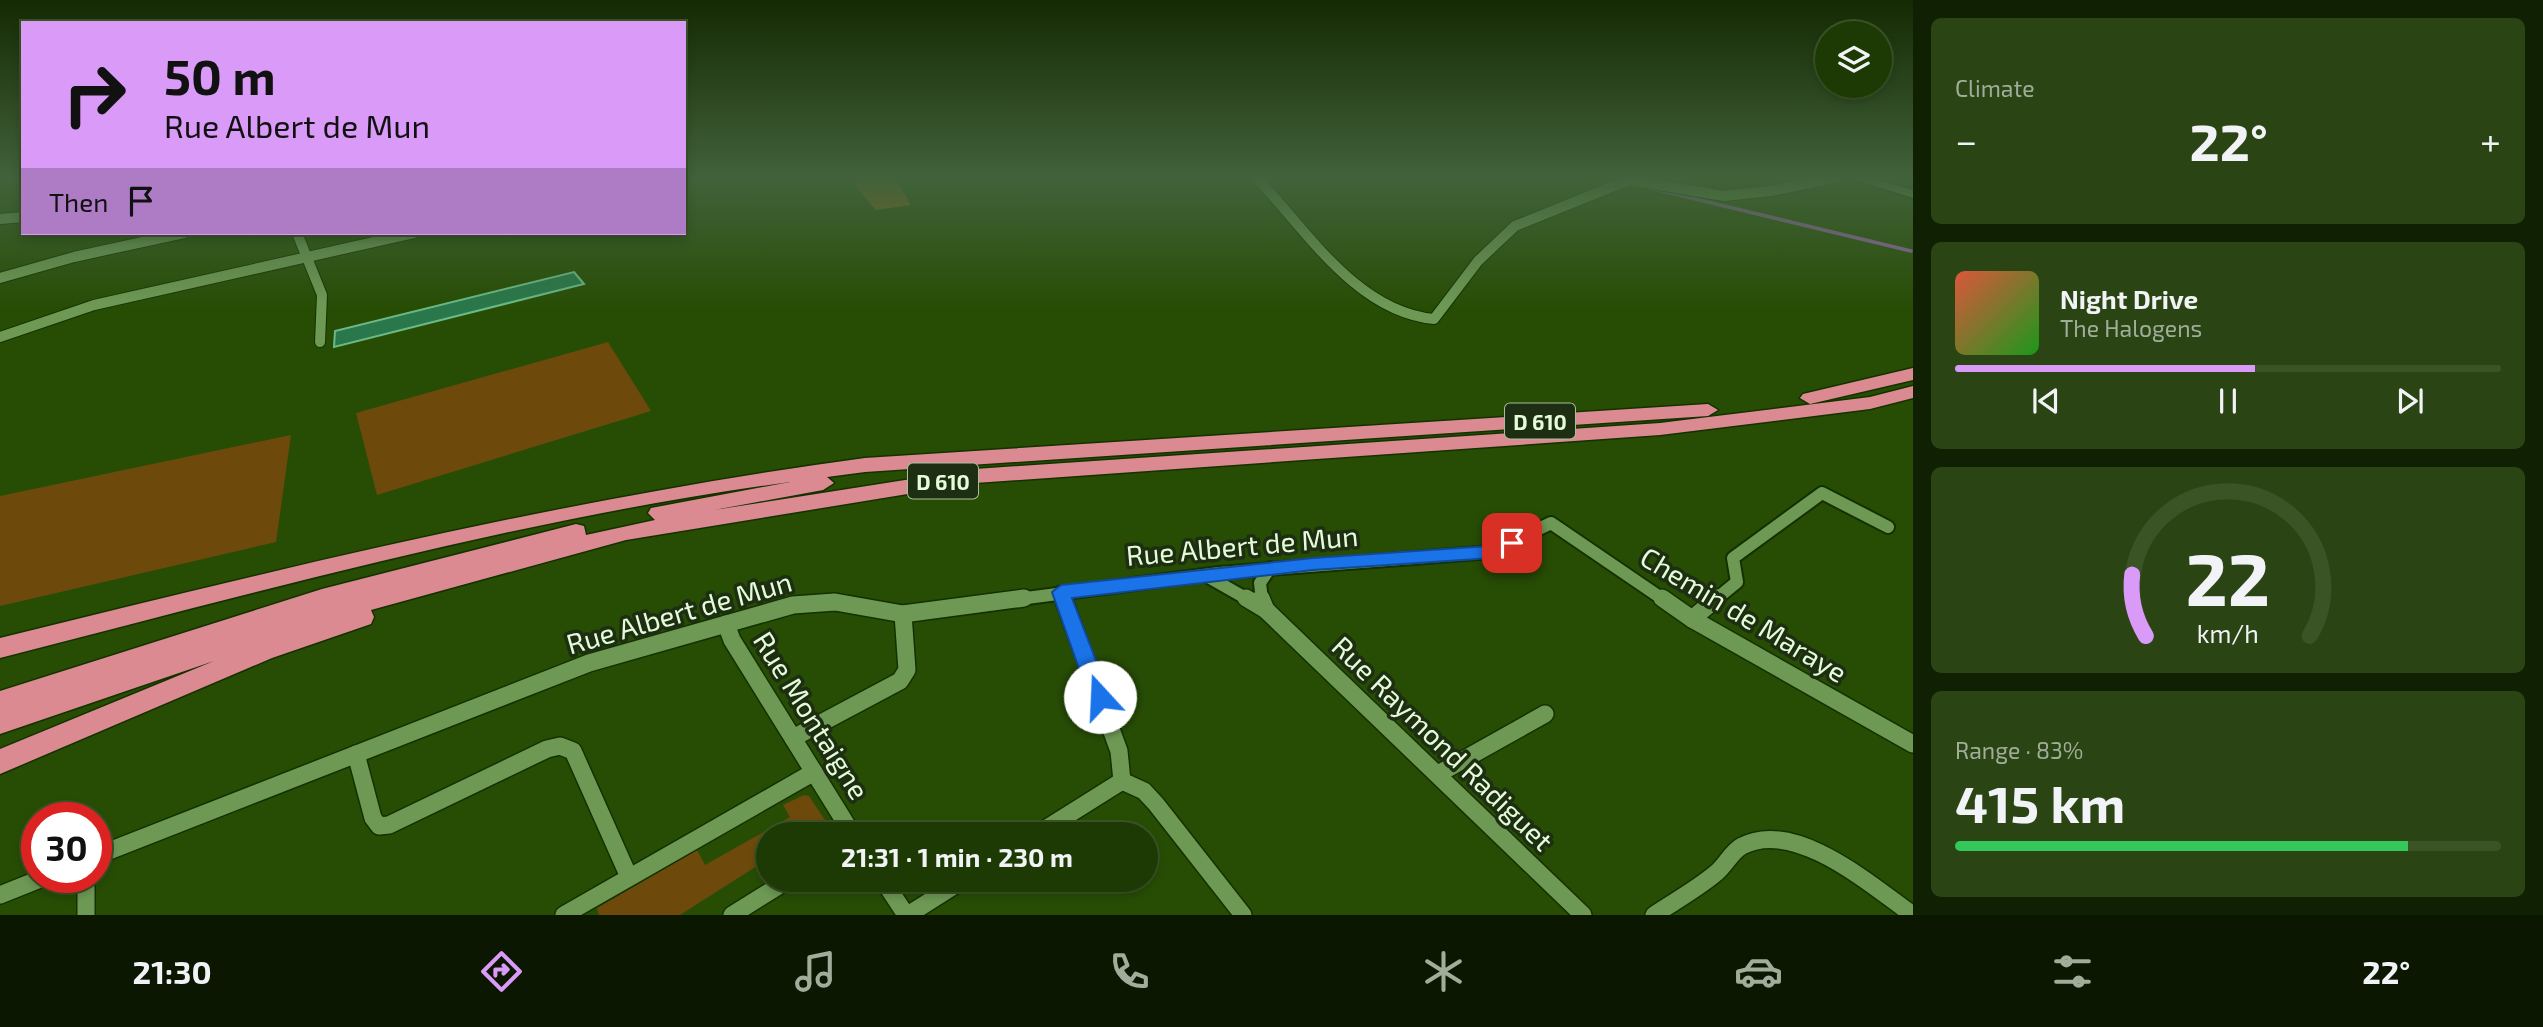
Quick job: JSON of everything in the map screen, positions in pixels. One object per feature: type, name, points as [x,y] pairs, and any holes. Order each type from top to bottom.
[{"type":"highway","name":"D 610","points":[[0,702],[310,602],[533,542],[777,490],[1005,458],[1717,410],[1822,396],[1913,374]]},
{"type":"highway","name":"D 610","points":[[0,723],[309,618],[626,533],[975,476],[1660,429],[1870,404],[1913,392]]},
{"type":"highway","points":[[0,648],[632,498],[747,478],[865,464],[1005,458]]},
{"type":"highway","points":[[0,761],[263,651],[521,561]]},
{"type":"street","points":[[1295,221],[1338,268],[1362,288],[1396,311],[1421,321],[1434,319],[1478,261],[1515,226],[1528,221]]},
{"type":"street","points":[[0,278],[74,257],[175,235]]},
{"type":"street","points":[[299,235],[322,295],[320,342]]},
{"type":"street","points":[[0,337],[94,305],[306,255],[404,235]]},
{"type":"street","points":[[1692,619],[1737,582],[1733,558],[1822,494],[1888,527]]},
{"type":"street","name":"Rue Albert de Mun","points":[[112,850],[589,663],[793,605],[835,602],[903,614],[1061,592],[1270,568],[1492,552],[1551,523]]},
{"type":"street","name":"Chemin de Maraye","points":[[1551,523],[1692,619],[1913,744]]},
{"type":"street","points":[[1266,610],[1257,591],[1258,581],[1270,568]]},
{"type":"street","name":"Rue Raymond Radiguet","points":[[1205,575],[1266,610],[1583,915]]},
{"type":"street","points":[[1061,592],[1119,751],[1122,780]]},
{"type":"street","points":[[793,738],[900,681],[907,670],[903,614]]},
{"type":"street","name":"Rue Montaigne","points":[[726,624],[732,640],[845,822]]},
{"type":"street","points":[[1438,774],[1545,714]]},
{"type":"street","points":[[356,754],[373,818],[379,826],[389,825],[547,749],[560,746],[573,751],[629,877]]},
{"type":"street","points":[[564,915],[814,772]]},
{"type":"street","points":[[1056,822],[1122,780]]},
{"type":"street","points":[[1122,780],[1144,791],[1156,804],[1243,915]]},
{"type":"street","points":[[1654,915],[1718,872],[1743,845],[1772,841],[1798,844],[1836,860],[1913,915]]},
{"type":"street","points":[[0,895],[21,887]]},
{"type":"street","points":[[732,915],[769,892]]},
{"type":"street","points":[[891,892],[907,915],[944,892]]},
{"type":"street","points":[[86,893],[86,915]]},
{"type":"shaded area","points":[[608,342],[651,411],[377,495],[356,413]]},
{"type":"shaded area","points":[[291,435],[276,542],[0,606],[0,496]]},
{"type":"shaded area","points":[[804,795],[809,796],[826,822],[781,822],[790,817],[783,805]]},
{"type":"shaded area","points":[[756,836],[756,867],[680,915],[599,915],[597,908],[697,850],[705,865]]},
{"type":"building","points":[[574,272],[584,284],[334,347],[335,331]]},
{"type":"waterway","points":[[1785,221],[1911,251]]},
{"type":"route","points":[[1100,697],[1061,592],[1313,564],[1492,552],[1512,543]]}]
